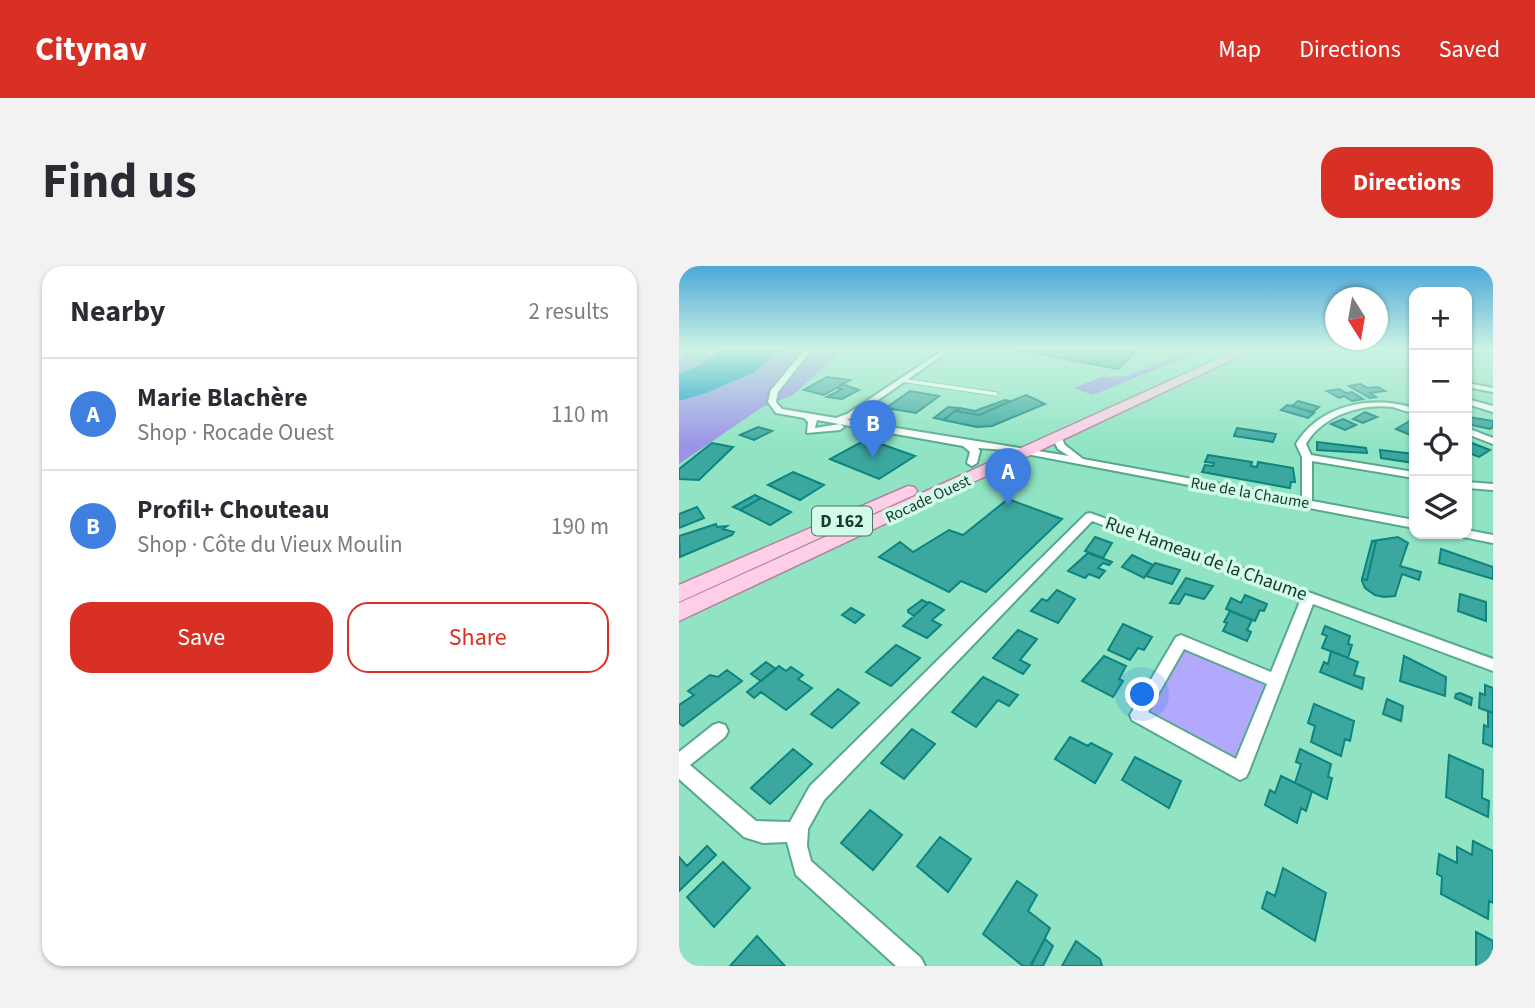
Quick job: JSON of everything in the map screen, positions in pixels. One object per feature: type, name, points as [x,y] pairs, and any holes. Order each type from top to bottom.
[{"type":"main road","name":"Rocade Ouest","points":[[679,594],[1154,381]]},
{"type":"main road","name":"Rocade Ouest","points":[[679,613],[1182,381]]},
{"type":"street","points":[[783,381],[772,398],[774,407],[779,411],[965,443],[1006,447]]},
{"type":"street","points":[[837,421],[850,416],[900,381]]},
{"type":"street","points":[[1472,386],[1493,390]]},
{"type":"street","points":[[778,387],[779,396],[788,405],[994,441],[1006,447]]},
{"type":"street","points":[[1472,403],[1493,409]]},
{"type":"street","points":[[1307,503],[1307,457],[1301,444],[1310,429],[1324,418],[1382,404],[1409,410]]},
{"type":"street","points":[[866,405],[885,422]]},
{"type":"street","points":[[807,416],[813,421],[810,431],[869,426]]},
{"type":"street","points":[[1472,433],[1493,441]]},
{"type":"street","name":"Rue de la Chaume","points":[[1058,439],[1061,447],[1086,463]]},
{"type":"street","points":[[965,443],[975,451],[972,463]]},
{"type":"street","name":"Rue de la Chaume","points":[[1006,447],[1409,523]]},
{"type":"street","points":[[1307,457],[1409,474]]},
{"type":"street","points":[[1472,485],[1493,487]]},
{"type":"street","name":"Rue Hameau de la Chaume","points":[[796,832],[804,811],[817,793],[1090,516],[1493,665]]},
{"type":"street","points":[[1472,535],[1493,539]]},
{"type":"street","points":[[1276,681],[1181,640],[1138,715],[1240,771],[1276,681],[1309,597]]},
{"type":"street","points":[[719,731],[679,765],[751,830],[763,833],[796,832],[797,851],[803,868],[913,966]]},
{"type":"lane","points":[[906,381],[996,394]]},
{"type":"shaded area","points":[[703,381],[809,381],[793,395],[761,408],[679,464],[679,394]]},
{"type":"shaded area","points":[[1092,381],[1128,381],[1093,395],[1074,388]]},
{"type":"shaded area","points":[[1184,648],[1265,684],[1236,758],[1147,713]]},
{"type":"water","points":[[679,381],[735,381],[706,393],[679,401]]},
{"type":"building","points":[[821,381],[849,381],[824,395],[804,390]]},
{"type":"building","points":[[842,384],[859,390],[842,399],[827,397],[842,389],[837,388]]},
{"type":"building","points":[[1360,384],[1385,391],[1370,393],[1376,397],[1370,398],[1349,386]]},
{"type":"building","points":[[1339,389],[1346,393],[1352,392],[1363,399],[1352,401],[1327,391]]},
{"type":"building","points":[[910,391],[939,396],[916,413],[886,408]]},
{"type":"building","points":[[1026,395],[1045,404],[992,426],[977,427],[943,420],[955,411],[979,415]]},
{"type":"building","points":[[1005,400],[1010,401],[979,415],[956,411],[960,408],[975,411]]},
{"type":"building","points":[[1298,401],[1319,407],[1313,412],[1292,406]]},
{"type":"building","points":[[1287,405],[1314,413],[1308,418],[1281,410]]},
{"type":"building","points":[[948,407],[958,408],[944,420],[934,418]]},
{"type":"building","points":[[1365,412],[1377,417],[1363,423],[1353,419]]},
{"type":"building","points":[[1472,418],[1493,421],[1493,427],[1490,429],[1472,425]]},
{"type":"building","points":[[1343,419],[1356,425],[1345,430],[1331,424]]},
{"type":"building","points":[[1409,422],[1409,434],[1396,429]]},
{"type":"building","points":[[758,427],[772,431],[754,440],[740,435]]},
{"type":"building","points":[[1237,428],[1276,434],[1273,442],[1234,436]]},
{"type":"building","points":[[867,439],[915,456],[879,479],[830,459]]},
{"type":"building","points":[[1317,442],[1366,448],[1367,453],[1317,450]]},
{"type":"building","points":[[712,443],[733,447],[699,480],[679,479],[679,469]]},
{"type":"building","points":[[1472,443],[1490,450],[1479,457],[1472,454]]},
{"type":"building","points":[[1380,450],[1409,453],[1409,462],[1381,458]]},
{"type":"building","points":[[1208,455],[1252,462],[1251,466],[1257,467],[1258,462],[1293,468],[1295,482],[1291,482],[1290,488],[1202,472],[1205,465],[1213,466],[1214,463],[1205,462]]},
{"type":"building","points":[[793,472],[824,485],[800,500],[768,485]]},
{"type":"building","points":[[755,495],[761,498],[740,510],[733,507]]},
{"type":"building","points":[[761,498],[791,512],[770,525],[740,510]]},
{"type":"building","points":[[1008,499],[1062,519],[986,592],[961,581],[949,592],[879,557],[900,542],[913,552],[949,530],[963,535]]},
{"type":"building","points":[[697,507],[704,518],[679,528],[679,514]]},
{"type":"building","points":[[716,524],[717,527],[727,526],[723,529],[734,532],[680,557],[679,536]]},
{"type":"building","points":[[1095,537],[1112,543],[1103,558],[1085,551]]},
{"type":"building","points":[[1398,537],[1408,543],[1400,566],[1421,572],[1419,580],[1402,574],[1395,596],[1375,595],[1365,588],[1362,581],[1367,580],[1376,542],[1372,541]]},
{"type":"building","points":[[1372,541],[1376,542],[1367,580],[1362,579]]},
{"type":"building","points":[[1441,549],[1493,567],[1493,579],[1439,563]]},
{"type":"building","points":[[1088,553],[1112,562],[1109,565],[1103,563],[1098,568],[1105,571],[1099,578],[1089,574],[1085,578],[1068,571]]},
{"type":"building","points":[[1132,555],[1153,565],[1144,578],[1122,567]]},
{"type":"building","points":[[1155,563],[1180,570],[1172,584],[1146,576]]},
{"type":"building","points":[[1186,578],[1213,586],[1204,599],[1185,594],[1179,604],[1170,603]]},
{"type":"building","points":[[1057,590],[1075,599],[1058,623],[1031,611],[1042,599],[1047,601]]},
{"type":"building","points":[[1460,594],[1486,602],[1486,621],[1458,611]]},
{"type":"building","points":[[1245,595],[1267,604],[1264,611],[1260,610],[1255,621],[1226,609],[1231,598],[1241,603]]},
{"type":"building","points":[[922,600],[928,603],[914,616],[908,612],[908,610]]},
{"type":"building","points":[[929,602],[944,610],[932,620],[941,625],[927,638],[903,626]]},
{"type":"building","points":[[851,608],[864,615],[855,623],[842,615]]},
{"type":"building","points":[[1230,611],[1252,620],[1247,630],[1251,632],[1247,641],[1223,631]]},
{"type":"building","points":[[1123,624],[1152,637],[1144,650],[1138,648],[1130,660],[1108,650]]},
{"type":"building","points":[[1325,626],[1350,636],[1348,644],[1352,645],[1348,658],[1322,648],[1327,636],[1322,634]]},
{"type":"building","points":[[1018,630],[1037,639],[1020,660],[1030,665],[1023,674],[993,658]]},
{"type":"building","points":[[896,645],[920,658],[891,686],[866,672]]},
{"type":"building","points":[[1331,651],[1358,662],[1354,675],[1364,678],[1362,689],[1320,672],[1324,662],[1328,664]]},
{"type":"building","points":[[1104,656],[1126,666],[1119,679],[1123,681],[1113,697],[1082,681]]},
{"type":"building","points":[[1404,656],[1446,677],[1445,696],[1400,681]]},
{"type":"building","points":[[766,662],[776,669],[761,681],[751,674]]},
{"type":"building","points":[[779,666],[786,671],[791,667],[803,675],[798,679],[812,688],[786,710],[761,692],[754,698],[747,692]]},
{"type":"building","points":[[727,670],[742,681],[683,726],[679,723],[679,705],[694,695],[688,691],[710,675],[718,677]]},
{"type":"building","points":[[983,677],[1018,695],[1009,706],[998,700],[976,727],[952,712]]},
{"type":"building","points":[[1485,685],[1493,688],[1493,713],[1479,708],[1480,693],[1485,695]]},
{"type":"building","points":[[838,689],[859,703],[832,728],[811,714]]},
{"type":"building","points":[[1456,694],[1472,698],[1471,705],[1455,698]]},
{"type":"building","points":[[1387,699],[1403,706],[1401,721],[1383,714]]},
{"type":"building","points":[[1314,704],[1354,721],[1350,741],[1345,739],[1341,756],[1311,742],[1315,726],[1308,723]]},
{"type":"building","points":[[1488,711],[1493,713],[1493,747],[1483,743],[1484,725],[1488,727]]},
{"type":"building","points":[[912,729],[935,744],[904,779],[881,763]]},
{"type":"building","points":[[1070,737],[1088,746],[1091,743],[1112,754],[1095,783],[1055,759]]},
{"type":"building","points":[[793,749],[812,764],[770,804],[751,788]]},
{"type":"building","points":[[1300,749],[1331,764],[1328,777],[1332,778],[1327,799],[1295,783],[1301,764],[1296,762]]},
{"type":"building","points":[[1449,755],[1483,770],[1482,798],[1489,801],[1488,817],[1446,797]]},
{"type":"building","points":[[1135,757],[1181,781],[1169,808],[1122,780]]},
{"type":"building","points":[[1281,776],[1312,791],[1306,811],[1301,808],[1297,823],[1265,805],[1270,790],[1275,793]]},
{"type":"building","points":[[870,810],[902,835],[873,870],[841,843]]},
{"type":"building","points":[[940,837],[971,859],[948,892],[917,866]]},
{"type":"building","points":[[1473,841],[1493,851],[1493,903],[1489,901],[1488,919],[1441,894],[1442,877],[1437,874],[1439,854],[1457,863],[1457,847],[1472,855]]},
{"type":"building","points":[[707,846],[716,855],[679,891],[679,857],[687,866]]},
{"type":"building","points":[[723,862],[750,888],[714,927],[687,897]]},
{"type":"building","points":[[1283,868],[1326,893],[1315,941],[1262,908],[1267,892],[1275,896]]},
{"type":"building","points":[[1017,881],[1037,895],[1028,911],[1050,928],[1031,966],[1023,966],[983,934]]},
{"type":"building","points":[[1476,932],[1493,941],[1493,966],[1476,966]]},
{"type":"building","points":[[757,936],[785,966],[730,966]]},
{"type":"building","points":[[1045,939],[1053,946],[1043,966],[1033,966],[1031,964]]},
{"type":"building","points":[[1076,941],[1100,959],[1102,966],[1062,966]]},
{"type":"place","name":"Profil+ Chouteau","points":[[873,458]]},
{"type":"place","name":"Marie Blachère","points":[[1008,506]]}]
